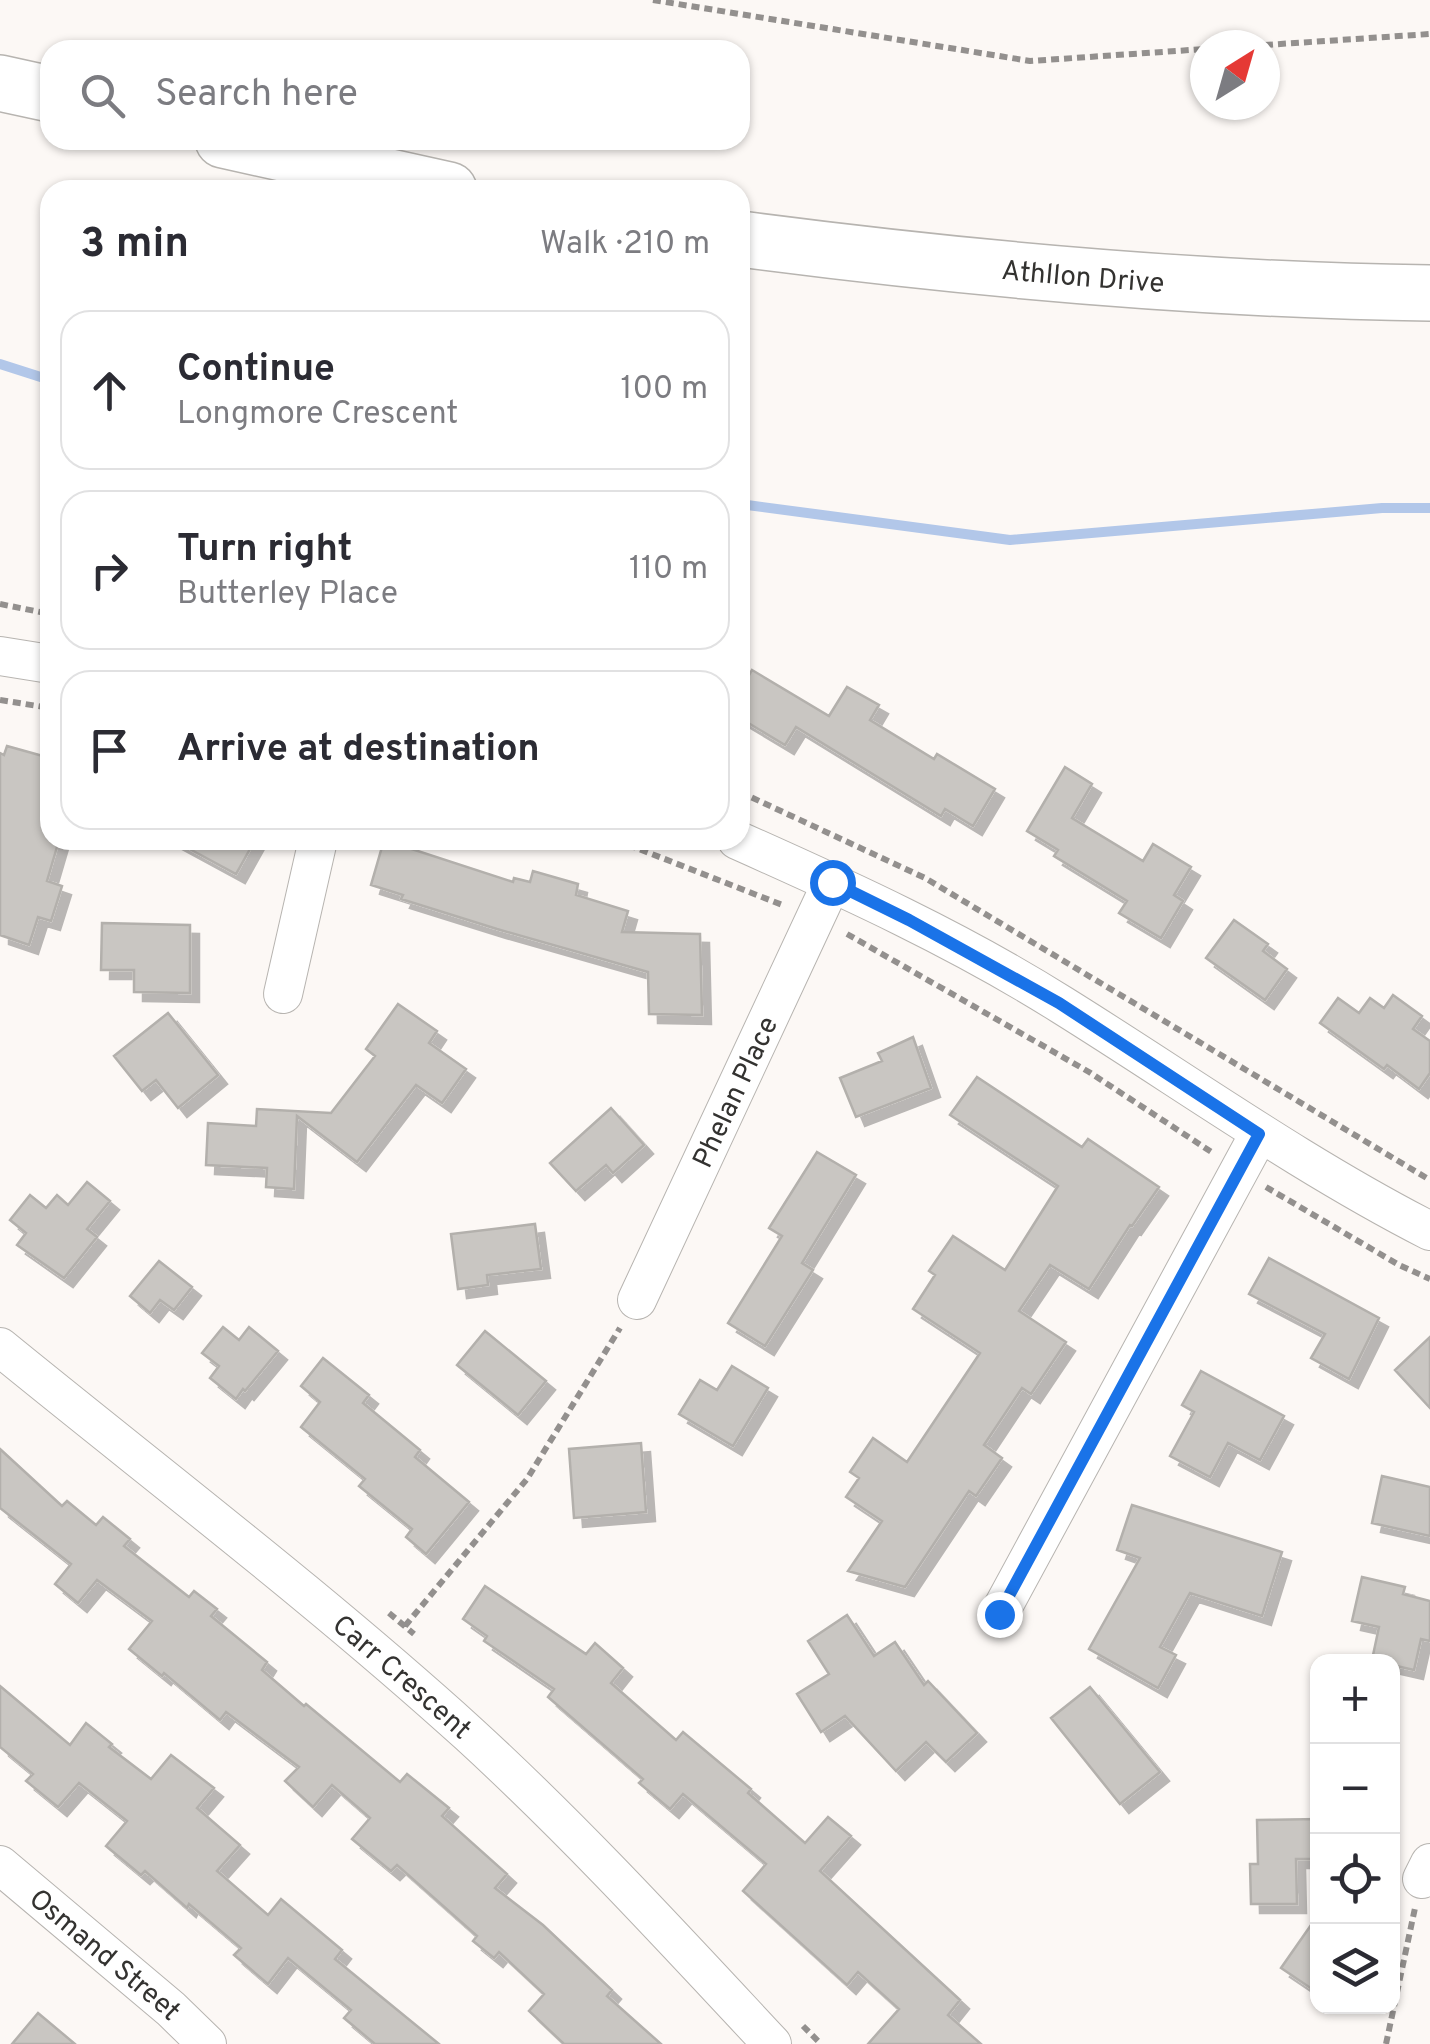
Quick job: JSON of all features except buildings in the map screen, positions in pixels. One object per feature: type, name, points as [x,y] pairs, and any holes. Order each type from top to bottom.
[{"type":"main road","points":[[268,150],[404,180]]},
{"type":"main road","name":"Athllon Drive","points":[[750,240],[1037,274],[1224,286],[1430,292]]},
{"type":"street","points":[[0,656],[40,662]]},
{"type":"street","points":[[750,846],[909,920],[1059,1003],[1259,1134],[1429,1229]]},
{"type":"street","points":[[283,994],[316,850]]},
{"type":"street","name":"Phelan Place","points":[[638,1300],[832,882]]},
{"type":"street","points":[[999,1614],[1259,1134]]},
{"type":"street","name":"Carr Crescent","points":[[0,1348],[314,1602],[469,1734],[616,1876],[772,2044]]},
{"type":"street","name":"Osmand Street","points":[[0,1865],[172,2009],[207,2044]]},
{"type":"path","points":[[653,0],[1030,62],[1190,51]]},
{"type":"path","points":[[1280,44],[1430,34]]},
{"type":"path","points":[[0,604],[40,612]]},
{"type":"path","points":[[0,700],[40,706]]},
{"type":"path","points":[[642,850],[778,903]]},
{"type":"path","points":[[850,935],[1089,1072],[1227,1162]]},
{"type":"path","points":[[1422,1176],[1430,1180]]},
{"type":"path","points":[[1263,1185],[1430,1280]]},
{"type":"path","points":[[406,1626],[527,1479],[638,1300]]},
{"type":"path","points":[[1386,2044],[1426,1871]]},
{"type":"waterway","points":[[0,364],[40,377]]},
{"type":"waterway","points":[[750,505],[1010,540],[1382,508],[1430,508]]},
{"type":"route","points":[[832,882],[1059,1003],[1259,1134],[999,1614]]}]
